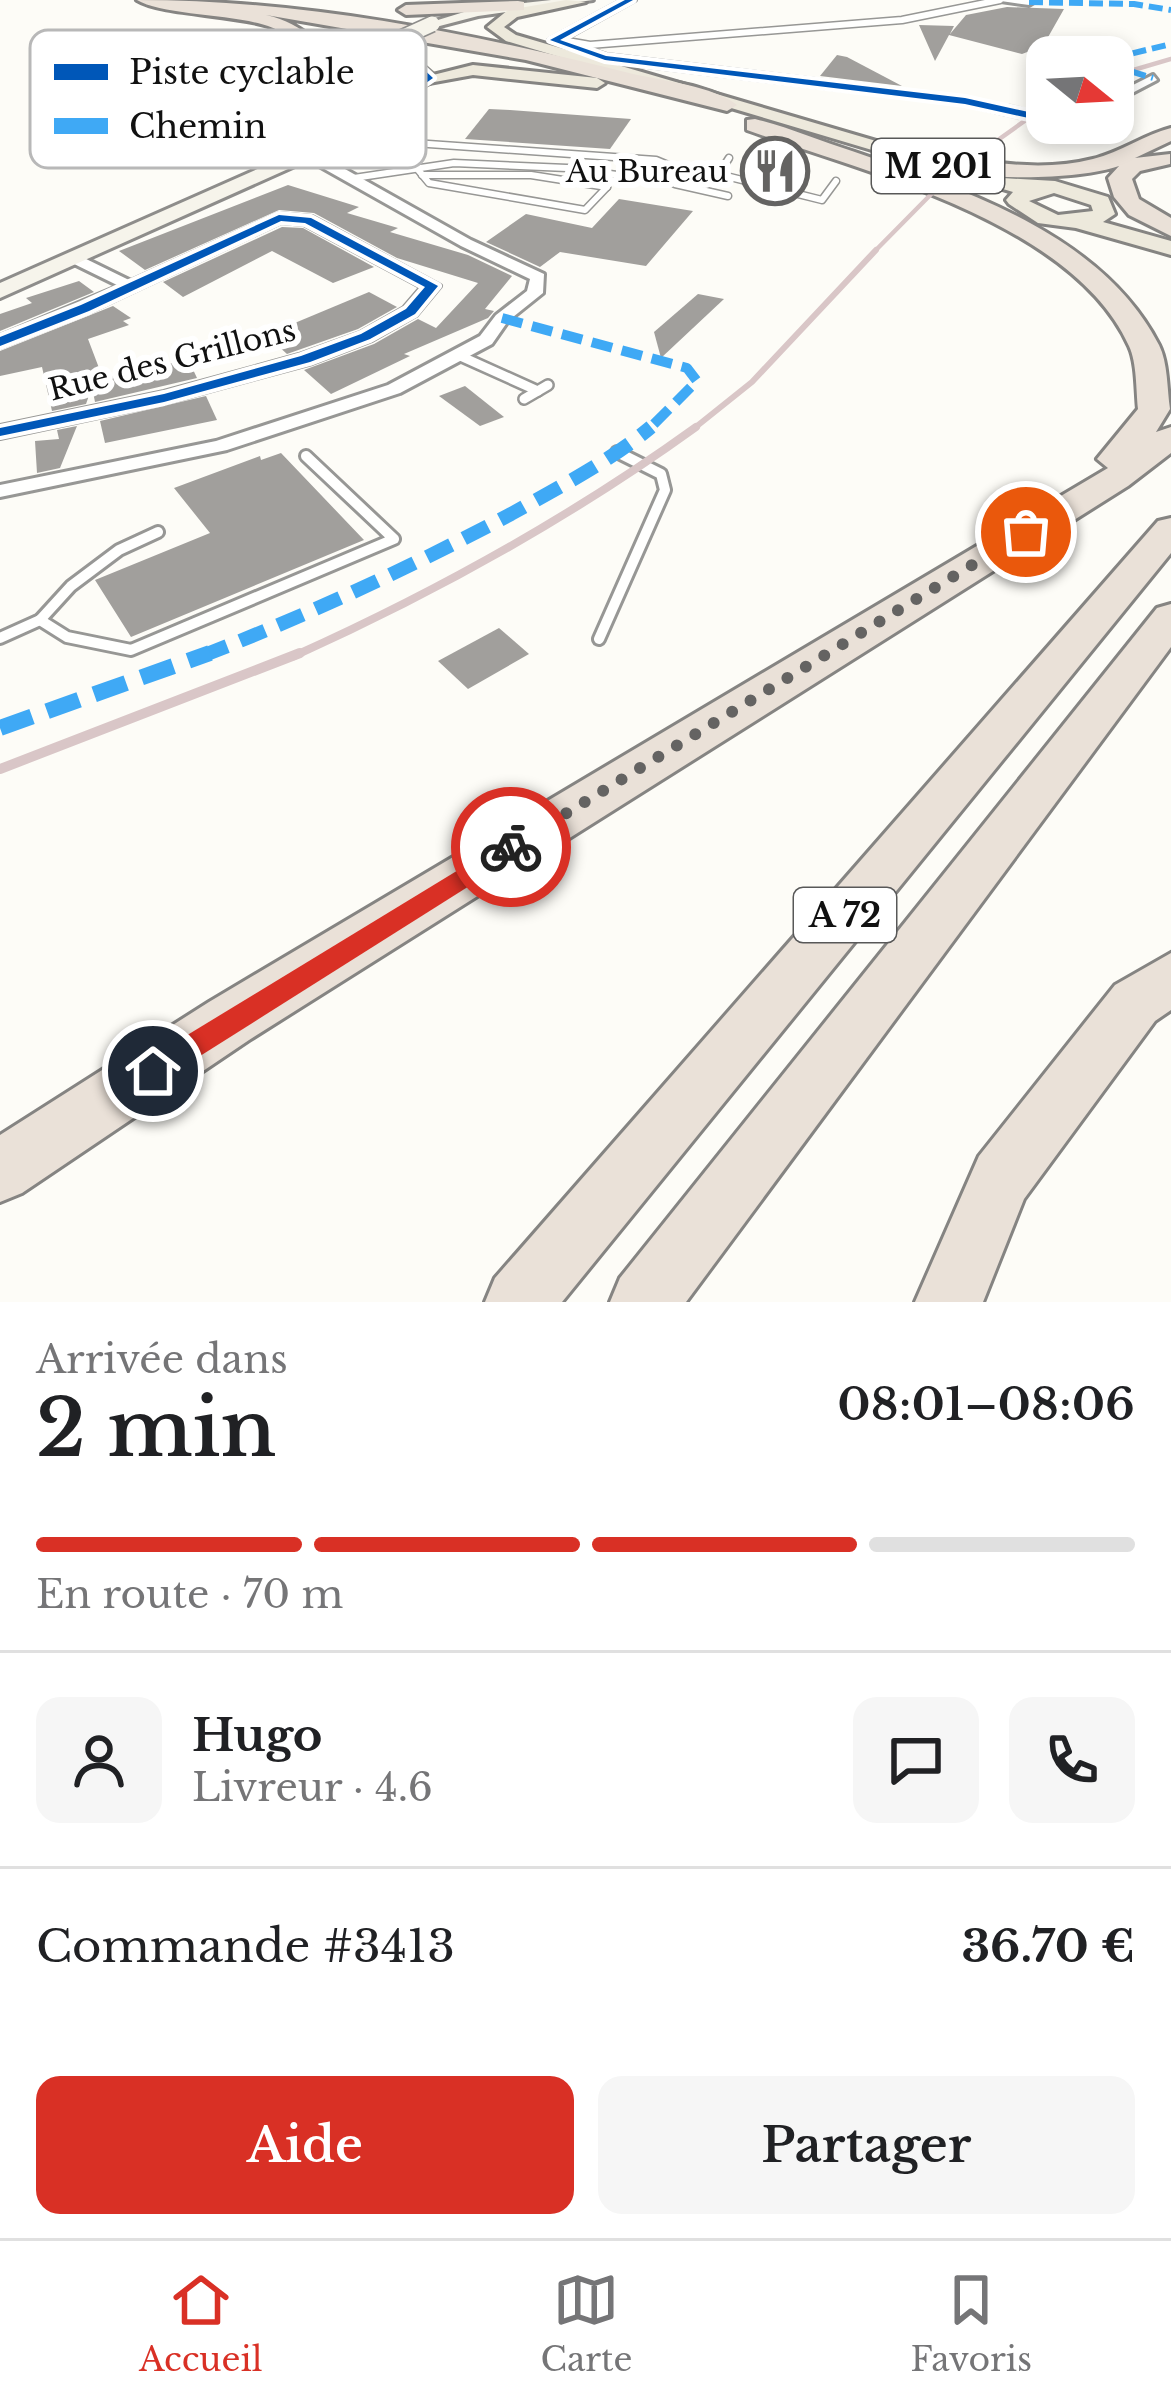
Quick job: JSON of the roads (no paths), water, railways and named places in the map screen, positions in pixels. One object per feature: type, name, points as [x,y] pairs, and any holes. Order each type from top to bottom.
[{"type":"highway","points":[[145,0],[217,8],[294,30]]},
{"type":"highway","name":"M 201","points":[[161,0],[394,30]]},
{"type":"highway","name":"M 201","points":[[186,0],[411,30]]},
{"type":"highway","points":[[198,0],[359,10],[518,6]]},
{"type":"highway","name":"M 201","points":[[426,32],[628,76],[727,105]]},
{"type":"highway","name":"M 201","points":[[426,34],[539,60],[680,103]]},
{"type":"highway","points":[[755,124],[1019,218],[1080,250],[1139,303],[1156,334],[1163,365],[1153,412],[1102,472],[1026,532]]},
{"type":"highway","points":[[1036,194],[1083,181],[1105,163],[1171,134]]},
{"type":"highway","points":[[846,140],[973,168],[1023,173],[1105,163]]},
{"type":"highway","points":[[1171,158],[1132,166],[1120,178],[1122,194],[1137,212],[1171,232]]},
{"type":"highway","points":[[0,1171],[229,1021],[1116,479],[1171,437]]},
{"type":"highway","name":"A 72","points":[[519,1302],[1171,529]]},
{"type":"highway","name":"A 72","points":[[644,1302],[1171,618]]},
{"type":"highway","points":[[949,1302],[1001,1178],[1135,1003],[1171,979]]},
{"type":"main road","points":[[583,1],[513,13],[494,27],[511,38],[727,105]]},
{"type":"main road","points":[[429,78],[473,70],[539,75],[584,80],[680,103]]},
{"type":"main road","name":"M 201","points":[[680,103],[1036,194]]},
{"type":"main road","name":"M 201","points":[[727,105],[1036,194]]},
{"type":"main road","points":[[1171,232],[1106,210],[1092,196],[1036,194],[1043,218],[1078,222],[1171,248]]},
{"type":"main road","points":[[1078,222],[1097,218],[1106,210]]},
{"type":"street","points":[[630,0],[556,39],[557,44],[605,58],[1007,110]]},
{"type":"street","points":[[1000,0],[1029,2]]},
{"type":"street","points":[[423,30],[518,6],[583,1]]},
{"type":"street","points":[[426,73],[426,80]]},
{"type":"street","points":[[1134,88],[1153,78]]},
{"type":"street","points":[[0,291],[277,168]]},
{"type":"street","points":[[0,490],[220,446],[394,389],[486,340],[502,318],[535,293],[538,277],[466,243],[335,168]]},
{"type":"street","name":"Rue des Grillons","points":[[0,432],[253,378],[382,329],[431,292],[429,281],[307,220],[292,218],[266,221],[130,286]]},
{"type":"street","points":[[73,259],[130,286]]},
{"type":"street","points":[[0,342],[130,286]]},
{"type":"lane","points":[[556,39],[590,45],[902,20],[1000,0]]},
{"type":"lane","points":[[426,144],[656,160],[692,175],[822,200],[836,181]]},
{"type":"lane","points":[[717,177],[729,158]]},
{"type":"lane","points":[[426,166],[492,163],[674,183],[728,196]]},
{"type":"lane","points":[[354,178],[405,168]]},
{"type":"lane","points":[[417,168],[422,175],[429,183],[585,210],[607,187],[531,175],[422,175]]},
{"type":"lane","points":[[674,183],[692,175]]},
{"type":"lane","points":[[458,355],[543,388],[524,399]]},
{"type":"lane","points":[[599,639],[665,490],[661,474],[617,452]]},
{"type":"lane","points":[[40,620],[67,637],[131,650],[394,539],[306,457]]},
{"type":"lane","points":[[0,638],[40,620],[71,586],[119,550],[158,532]]},
{"type":"tunnel","points":[[1016,112],[1007,110],[1026,115]]},
{"type":"railway","points":[[1134,70],[1171,59]]},
{"type":"railway","points":[[873,253],[953,172],[1026,120]]},
{"type":"railway","points":[[694,428],[752,382],[876,250]]},
{"type":"railway","points":[[294,656],[501,552],[694,428]]},
{"type":"railway","points":[[0,769],[300,653]]},
{"type":"place","name":"Au Bureau","points":[[775,171]]}]
